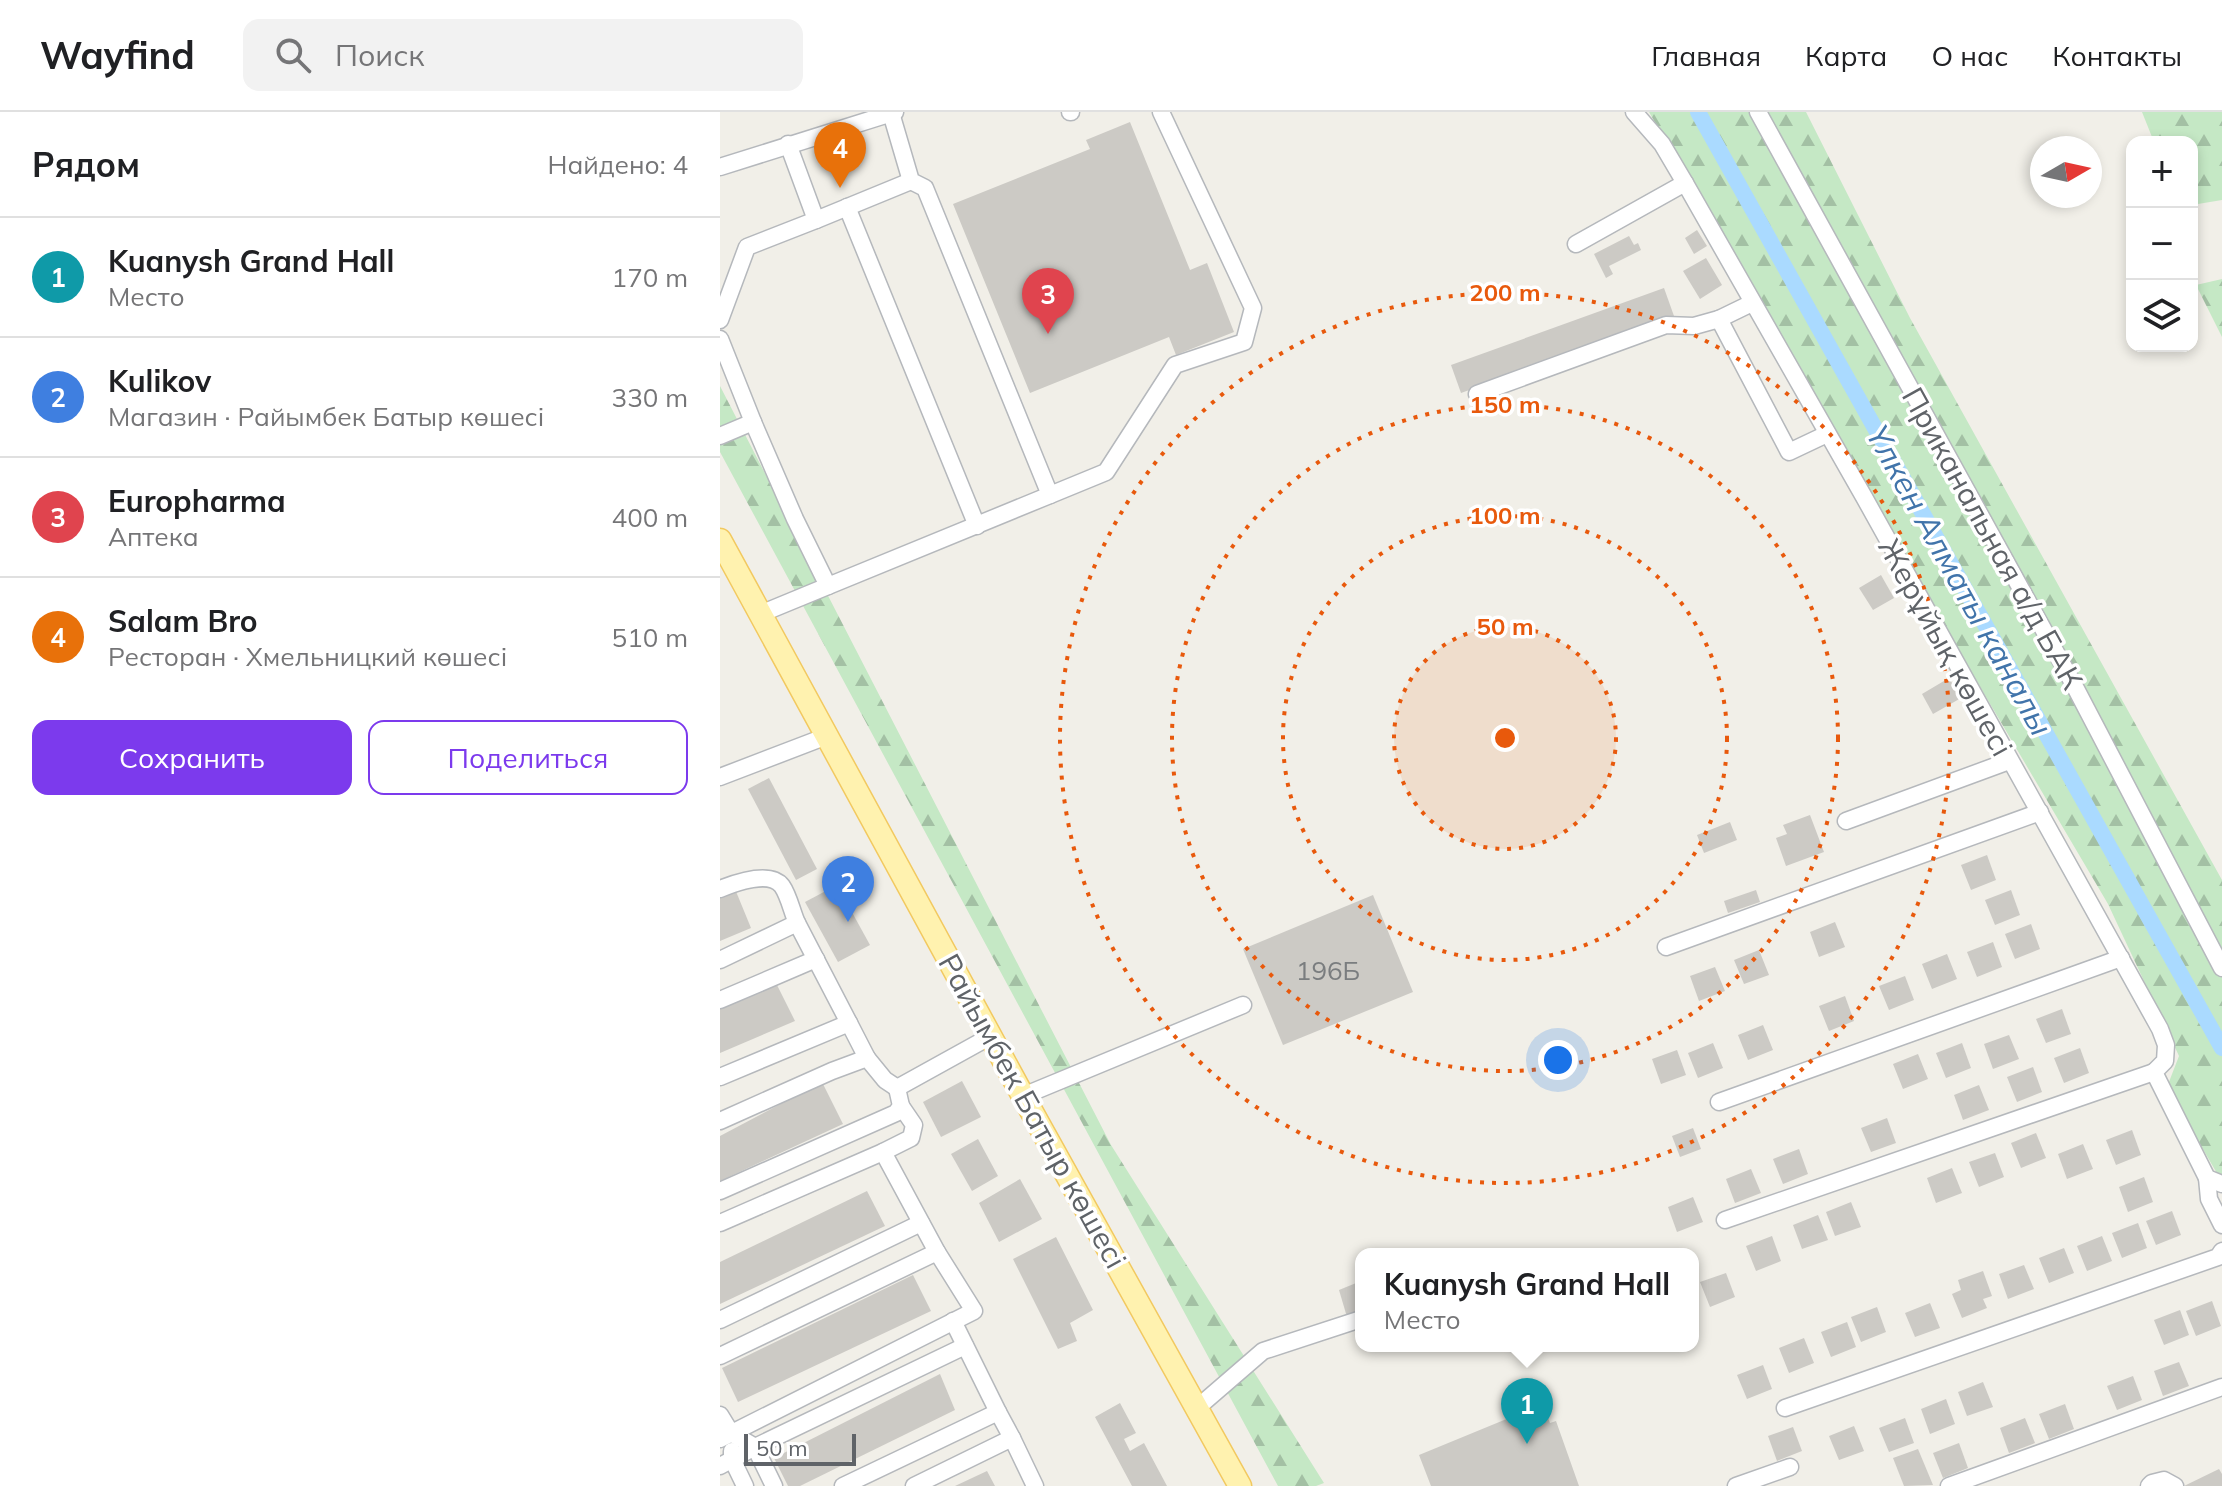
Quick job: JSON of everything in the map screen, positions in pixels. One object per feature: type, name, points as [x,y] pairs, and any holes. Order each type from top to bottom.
[{"type":"main road","name":"Райымбек Батыр көшесі","points":[[720,540],[1240,1486]]},
{"type":"street","points":[[760,614],[1106,472],[1175,365],[1244,342],[1253,308],[1161,112]]},
{"type":"street","name":"Жерұйық көшесі","points":[[1634,112],[1662,144],[1685,183],[2160,1029],[2166,1045],[2165,1061],[2154,1072]]},
{"type":"street","name":"Приканальная а/д БАК","points":[[1758,112],[2074,685],[2222,968]]},
{"type":"street","points":[[720,167],[893,113],[911,181],[925,188],[1050,495]]},
{"type":"street","points":[[788,144],[816,220]]},
{"type":"street","points":[[720,320],[747,247],[911,181]]},
{"type":"street","points":[[1576,244],[1685,183]]},
{"type":"street","points":[[847,207],[977,526]]},
{"type":"street","points":[[1477,394],[1666,325],[1694,326],[1719,319],[1752,303]]},
{"type":"street","points":[[1719,319],[1789,452],[1827,434]]},
{"type":"street","points":[[720,339],[795,519],[828,586]]},
{"type":"street","points":[[720,436],[753,422]]},
{"type":"street","points":[[720,777],[827,736]]},
{"type":"street","points":[[1846,821],[2009,761]]},
{"type":"street","points":[[1666,947],[2040,812]]},
{"type":"street","points":[[720,889],[768,878],[782,886],[797,923],[867,1058],[885,1080],[897,1088],[901,1106],[914,1125],[911,1138],[720,1223]]},
{"type":"street","points":[[720,960],[797,923]]},
{"type":"street","points":[[1719,1102],[2121,958]]},
{"type":"street","points":[[720,1000],[816,959]]},
{"type":"street","points":[[1023,1096],[1243,1005]]},
{"type":"street","points":[[720,1077],[849,1023]]},
{"type":"street","points":[[897,1088],[991,1036]]},
{"type":"street","points":[[720,1121],[867,1058]]},
{"type":"street","points":[[1725,1220],[2154,1072],[2214,1181],[2209,1199],[2222,1225]]},
{"type":"street","points":[[720,1191],[896,1113],[901,1106]]},
{"type":"street","points":[[726,1436],[974,1311],[937,1252],[883,1152]]},
{"type":"street","points":[[720,1320],[921,1223]]},
{"type":"street","points":[[1785,1408],[2218,1257],[2222,1251]]},
{"type":"street","points":[[720,1356],[937,1252]]},
{"type":"street","points":[[953,1321],[1035,1486]]},
{"type":"street","points":[[1197,1408],[1263,1351],[1355,1321]]},
{"type":"street","points":[[726,1462],[965,1346]]},
{"type":"street","points":[[1949,1486],[2222,1387]]},
{"type":"street","points":[[843,1486],[998,1412]]},
{"type":"street","points":[[720,1415],[726,1436],[726,1462],[745,1486]]},
{"type":"street","points":[[726,1436],[755,1447],[774,1486]]},
{"type":"street","points":[[914,1486],[1012,1438]]},
{"type":"street","points":[[1736,1486],[1790,1467]]},
{"type":"street","points":[[2149,1486],[2164,1480],[2175,1486]]},
{"type":"green space","points":[[1649,112],[1806,112],[1910,318],[2222,880],[2222,1182],[2167,1087],[2179,1056],[2108,904]]},
{"type":"green space","points":[[2142,112],[2222,112],[2222,200],[2198,204],[2198,136],[2152,136]]},
{"type":"green space","points":[[2222,279],[2222,337],[2198,289],[2198,285]]},
{"type":"green space","points":[[720,386],[1111,1145],[1324,1483],[1316,1486],[1278,1486],[720,452]]},
{"type":"building","points":[[1130,122],[1190,270],[1207,263],[1234,332],[1176,355],[1169,337],[1030,393],[953,204],[1090,149],[1086,140]]},
{"type":"building","points":[[1697,230],[1707,246],[1694,254],[1685,238]]},
{"type":"building","points":[[1629,236],[1641,250],[1609,266],[1613,274],[1606,278],[1594,254]]},
{"type":"building","points":[[1706,258],[1722,285],[1700,299],[1683,271]]},
{"type":"building","points":[[1664,288],[1674,316],[1461,393],[1451,365]]},
{"type":"building","points":[[1881,575],[1894,598],[1873,610],[1859,588]]},
{"type":"building","points":[[1949,678],[1961,698],[1933,714],[1922,694]]},
{"type":"building","points":[[769,778],[817,869],[796,880],[748,789]]},
{"type":"building","points":[[1810,815],[1824,852],[1786,866],[1776,838],[1787,834],[1783,825]]},
{"type":"building","points":[[1730,822],[1737,840],[1704,853],[1697,835]]},
{"type":"building","points":[[1987,855],[1996,880],[1971,890],[1961,865]]},
{"type":"building","points":[[837,885],[870,945],[838,962],[805,902]]},
{"type":"building","points":[[735,889],[751,928],[720,941],[720,895]]},
{"type":"building","points":[[1756,890],[1760,902],[1728,913],[1724,901]]},
{"type":"building","points":[[2011,890],[2020,915],[1995,925],[1985,900]]},
{"type":"building","points":[[1373,895],[1413,992],[1283,1045],[1243,949]]},
{"type":"building","points":[[1835,922],[1845,947],[1819,957],[1810,932]]},
{"type":"building","points":[[2031,924],[2040,949],[2015,959],[2005,934]]},
{"type":"building","points":[[1993,942],[2002,967],[1977,977],[1967,952]]},
{"type":"building","points":[[1759,950],[1769,975],[1744,984],[1734,960]]},
{"type":"building","points":[[1947,954],[1957,979],[1932,989],[1922,964]]},
{"type":"building","points":[[1715,967],[1725,991],[1699,1001],[1690,976]]},
{"type":"building","points":[[1905,976],[1914,1000],[1889,1010],[1879,986]]},
{"type":"building","points":[[774,979],[795,1021],[720,1053],[720,1005]]},
{"type":"building","points":[[1845,996],[1854,1021],[1829,1031],[1819,1006]]},
{"type":"building","points":[[2062,1009],[2071,1034],[2046,1043],[2036,1019]]},
{"type":"building","points":[[1763,1025],[1773,1050],[1748,1060],[1738,1035]]},
{"type":"building","points":[[2009,1035],[2019,1059],[1993,1069],[1984,1044]]},
{"type":"building","points":[[1713,1043],[1723,1068],[1698,1078],[1688,1053]]},
{"type":"building","points":[[1962,1043],[1971,1068],[1946,1078],[1936,1053]]},
{"type":"building","points":[[2080,1048],[2089,1073],[2064,1083],[2054,1058]]},
{"type":"building","points":[[1677,1050],[1686,1075],[1661,1084],[1652,1059]]},
{"type":"building","points":[[1918,1054],[1928,1079],[1903,1089],[1893,1064]]},
{"type":"building","points":[[2033,1067],[2042,1092],[2017,1102],[2007,1077]]},
{"type":"building","points":[[962,1081],[981,1117],[941,1137],[923,1102]]},
{"type":"building","points":[[822,1082],[843,1124],[720,1181],[720,1136]]},
{"type":"building","points":[[1979,1085],[1989,1110],[1963,1120],[1954,1095]]},
{"type":"building","points":[[1887,1118],[1896,1143],[1871,1152],[1861,1128]]},
{"type":"building","points":[[1693,1128],[1701,1149],[1680,1157],[1672,1136]]},
{"type":"building","points":[[2132,1130],[2141,1155],[2116,1165],[2106,1140]]},
{"type":"building","points":[[2036,1133],[2046,1158],[2021,1168],[2011,1143]]},
{"type":"building","points":[[978,1139],[998,1176],[972,1191],[951,1154]]},
{"type":"building","points":[[2083,1144],[2093,1169],[2067,1179],[2058,1154]]},
{"type":"building","points":[[1799,1149],[1808,1174],[1783,1184],[1773,1159]]},
{"type":"building","points":[[1995,1153],[2004,1177],[1979,1187],[1969,1162]]},
{"type":"building","points":[[1952,1168],[1962,1193],[1936,1203],[1927,1178]]},
{"type":"building","points":[[1751,1169],[1761,1193],[1735,1203],[1726,1179]]},
{"type":"building","points":[[2144,1177],[2153,1202],[2128,1212],[2119,1187]]},
{"type":"building","points":[[1020,1179],[1042,1219],[999,1242],[979,1203]]},
{"type":"building","points":[[867,1191],[885,1226],[720,1304],[720,1262]]},
{"type":"building","points":[[1693,1197],[1703,1222],[1677,1232],[1668,1207]]},
{"type":"building","points":[[1851,1202],[1861,1227],[1835,1236],[1826,1212]]},
{"type":"building","points":[[2172,1211],[2181,1235],[2156,1245],[2146,1221]]},
{"type":"building","points":[[1818,1215],[1828,1240],[1802,1249],[1793,1225]]},
{"type":"building","points":[[2138,1223],[2147,1248],[2122,1258],[2112,1233]]},
{"type":"building","points":[[1772,1236],[1781,1261],[1756,1271],[1746,1246]]},
{"type":"building","points":[[2102,1236],[2112,1261],[2087,1271],[2077,1246]]},
{"type":"building","points":[[1056,1237],[1093,1310],[1070,1323],[1077,1341],[1058,1349],[1013,1259]]},
{"type":"building","points":[[2064,1248],[2074,1273],[2049,1283],[2039,1258]]},
{"type":"building","points":[[2024,1265],[2034,1289],[2008,1299],[1999,1274]]},
{"type":"building","points":[[1983,1271],[1992,1296],[1983,1299],[1987,1308],[1962,1318],[1952,1294],[1961,1290],[1958,1280]]},
{"type":"building","points":[[1726,1273],[1735,1297],[1710,1307],[1700,1282]]},
{"type":"building","points":[[913,1275],[931,1311],[738,1402],[722,1368]]},
{"type":"building","points":[[1355,1283],[1355,1314],[1347,1317],[1339,1290]]},
{"type":"building","points":[[2212,1301],[2221,1326],[2196,1336],[2186,1311]]},
{"type":"building","points":[[1930,1303],[1940,1328],[1915,1337],[1905,1313]]},
{"type":"building","points":[[1877,1307],[1886,1332],[1861,1342],[1851,1317]]},
{"type":"building","points":[[2180,1310],[2189,1335],[2164,1345],[2154,1320]]},
{"type":"building","points":[[1847,1322],[1856,1347],[1831,1357],[1821,1332]]},
{"type":"building","points":[[1804,1338],[1814,1363],[1789,1373],[1779,1348]]},
{"type":"building","points":[[2179,1362],[2189,1386],[2163,1396],[2154,1371]]},
{"type":"building","points":[[1763,1365],[1772,1389],[1747,1399],[1737,1375]]},
{"type":"building","points":[[940,1374],[955,1410],[800,1486],[788,1486],[774,1458]]},
{"type":"building","points":[[2133,1376],[2142,1400],[2117,1410],[2107,1386]]},
{"type":"building","points":[[1983,1382],[1993,1407],[1967,1416],[1958,1392]]},
{"type":"building","points":[[1946,1399],[1955,1424],[1930,1434],[1921,1409]]},
{"type":"building","points":[[1120,1403],[1136,1433],[1124,1439],[1130,1451],[1144,1443],[1167,1486],[1132,1486],[1095,1417]]},
{"type":"building","points":[[1543,1404],[1550,1423],[1556,1421],[1579,1486],[1431,1486],[1419,1455]]},
{"type":"building","points":[[2065,1404],[2074,1429],[2049,1439],[2039,1414]]},
{"type":"building","points":[[1905,1418],[1914,1443],[1889,1452],[1879,1428]]},
{"type":"building","points":[[2025,1418],[2035,1443],[2009,1453],[2000,1428]]},
{"type":"building","points":[[1854,1426],[1864,1451],[1839,1460],[1829,1436]]},
{"type":"building","points":[[1793,1427],[1802,1451],[1777,1461],[1768,1436]]},
{"type":"building","points":[[1959,1443],[1968,1468],[1943,1478],[1933,1453]]},
{"type":"building","points":[[1918,1449],[1933,1485],[1904,1486],[1893,1458]]},
{"type":"building","points":[[2219,1469],[2222,1486],[2184,1486]]},
{"type":"building","points":[[987,1471],[995,1486],[955,1486]]},
{"type":"waterway","name":"Үлкен Алматы каналы","points":[[1698,112],[2222,1048]]},
{"type":"place","name":"Salam Bro","points":[[840,188]]},
{"type":"place","name":"Europharma","points":[[1048,334]]},
{"type":"place","name":"Kulikov","points":[[848,922]]},
{"type":"place","name":"Kuanysh Grand Hall","points":[[1527,1444]]}]
